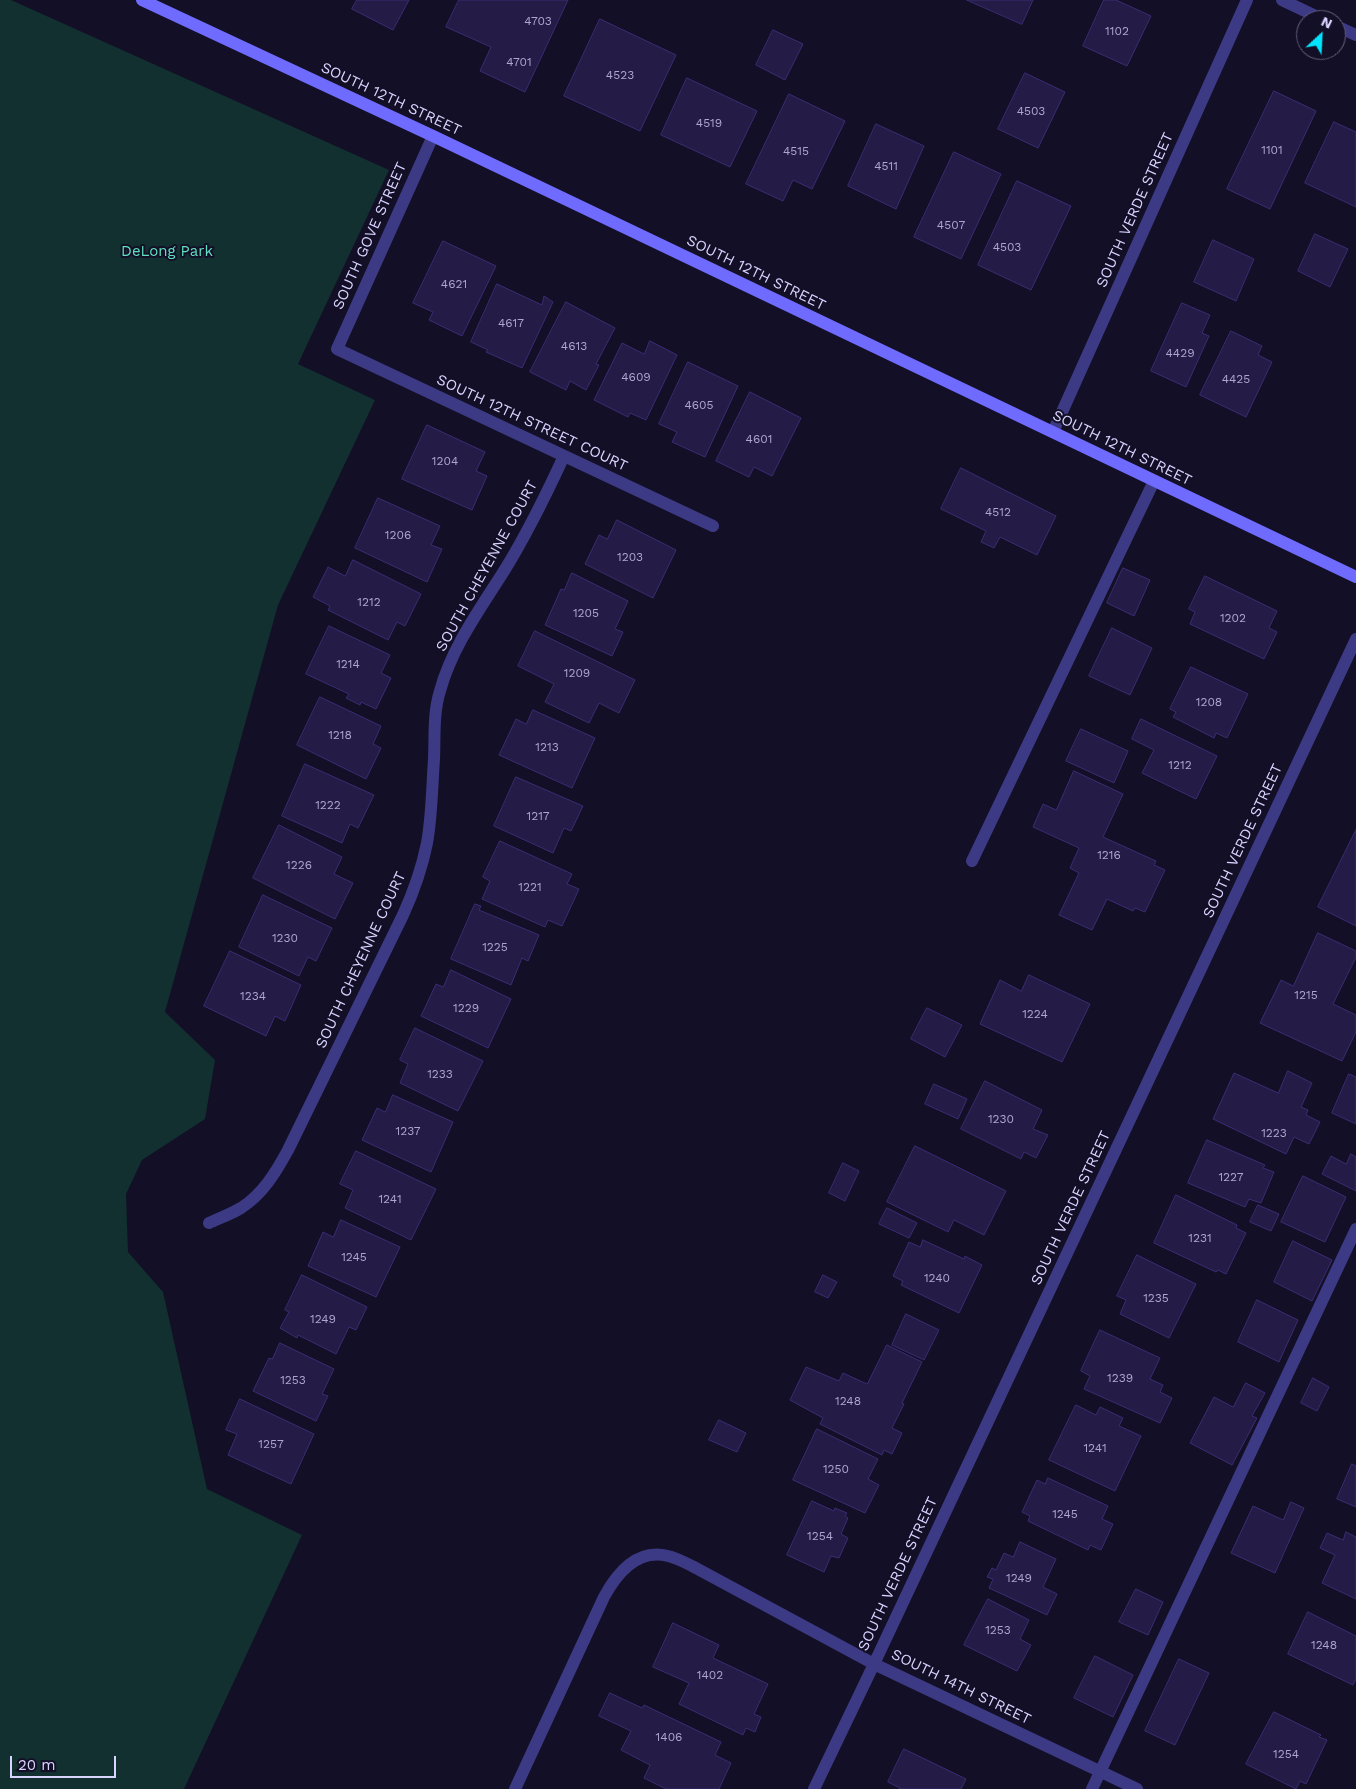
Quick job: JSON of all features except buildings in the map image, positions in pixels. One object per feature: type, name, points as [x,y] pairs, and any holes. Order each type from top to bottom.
[{"type":"main road","name":"SOUTH 12TH STREET","points":[[142,0],[433,136],[1356,578]]},
{"type":"street","name":"SOUTH VERDE STREET","points":[[1053,432],[1247,0]]},
{"type":"street","points":[[1282,0],[1303,10]]},
{"type":"street","name":"SOUTH GOVE STREET","points":[[337,349],[433,136]]},
{"type":"street","name":"SOUTH 12TH STREET COURT","points":[[337,349],[713,526]]},
{"type":"street","name":"SOUTH CHEYENNE COURT","points":[[209,1223],[241,1208],[252,1200],[277,1169],[404,915],[417,882],[427,842],[434,727],[439,692],[453,657],[471,621],[533,520],[564,456]]},
{"type":"street","points":[[972,861],[1154,481]]},
{"type":"street","name":"SOUTH VERDE STREET","points":[[814,1789],[1356,639]]},
{"type":"street","points":[[1092,1789],[1356,1229]]},
{"type":"street","name":"SOUTH 14TH STREET","points":[[515,1789],[604,1597],[618,1574],[637,1559],[652,1554],[670,1556],[694,1567],[874,1664],[1137,1789]]},
{"type":"green space","name":"DeLong Park","points":[[0,0],[11,0],[389,170],[298,364],[375,400],[278,605],[165,1012],[215,1060],[205,1119],[142,1160],[126,1194],[128,1252],[163,1292],[207,1489],[302,1535],[184,1789],[0,1789]]}]
